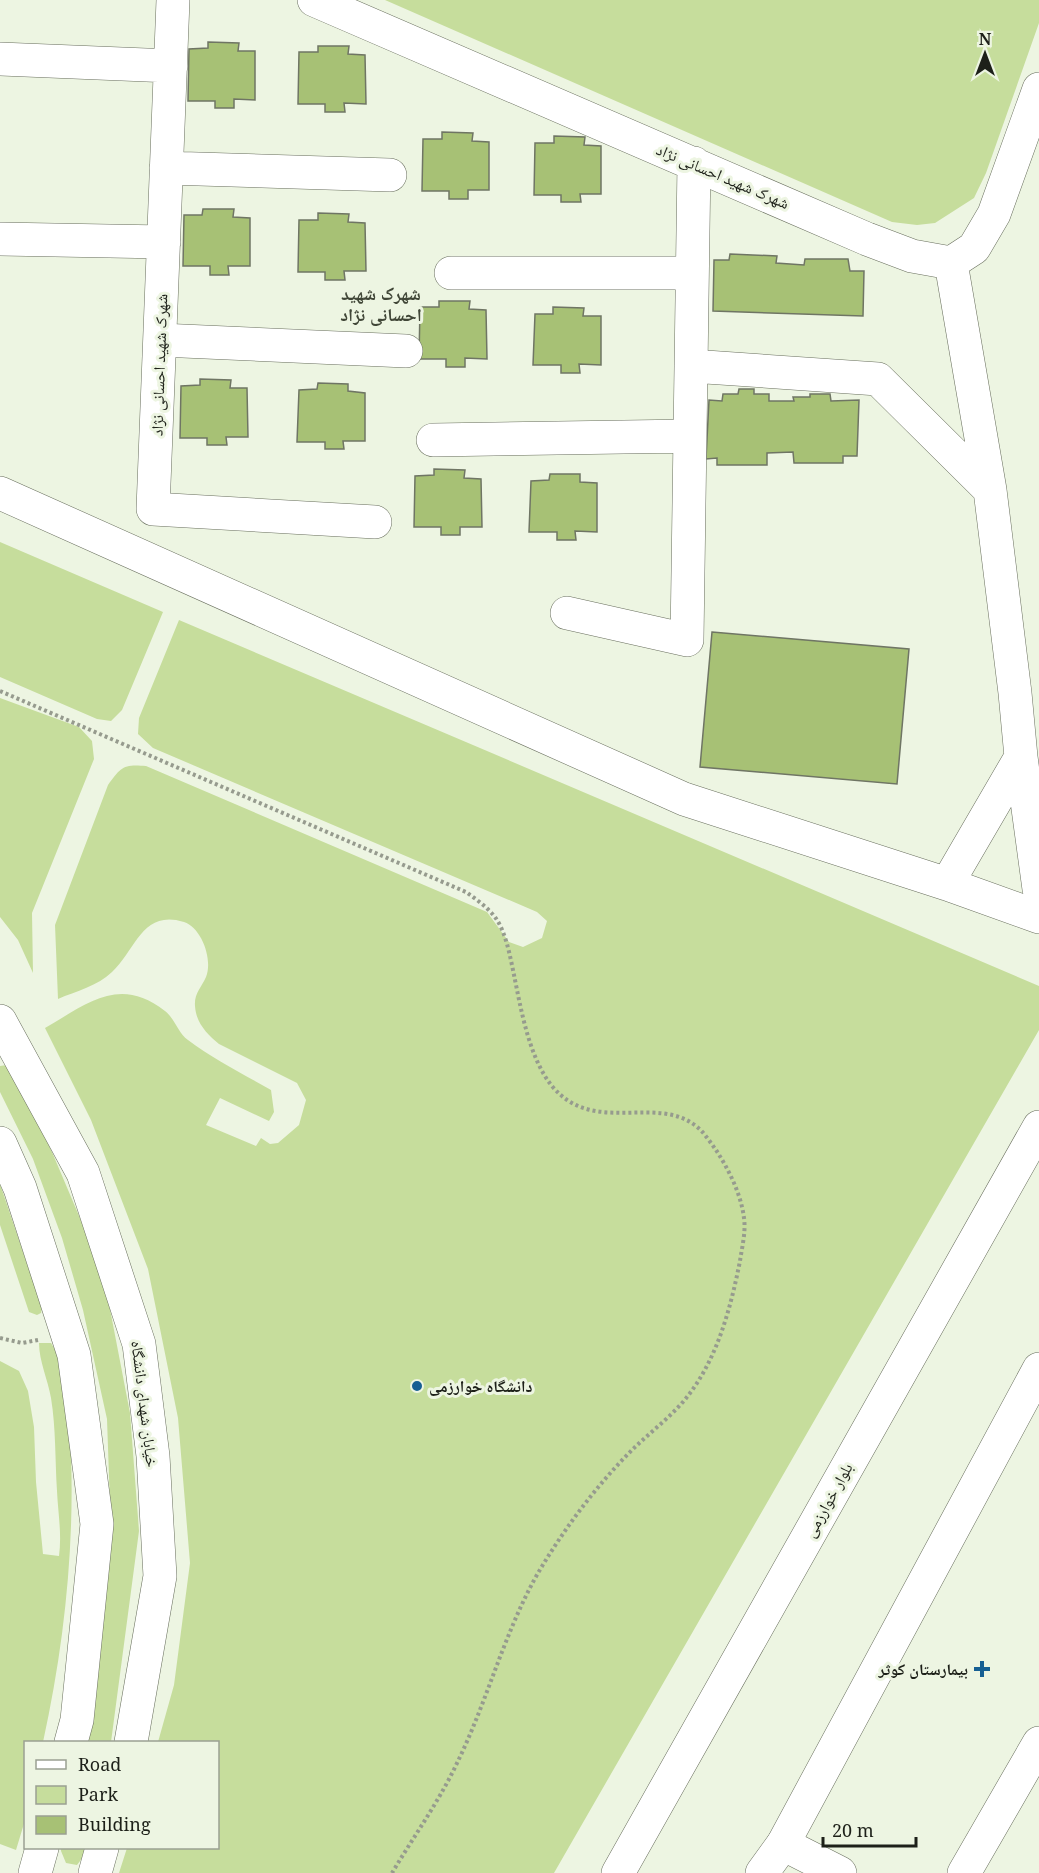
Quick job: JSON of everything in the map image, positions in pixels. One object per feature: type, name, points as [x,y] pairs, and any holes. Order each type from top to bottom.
[{"type":"street","name":"شهرک شهید احسانی نژاد","points":[[173,0],[153,509],[375,522]]},
{"type":"street","name":"شهرک شهید احسانی نژاد","points":[[314,0],[885,246],[912,256],[951,263]]},
{"type":"street","points":[[0,59],[171,66]]},
{"type":"street","points":[[1039,89],[994,214],[974,248],[951,263],[990,490],[1039,889]]},
{"type":"street","points":[[567,613],[687,640],[694,163]]},
{"type":"street","points":[[166,168],[390,175]]},
{"type":"street","points":[[0,239],[164,242]]},
{"type":"street","points":[[451,273],[692,273]]},
{"type":"street","points":[[160,340],[406,351]]},
{"type":"street","points":[[691,366],[878,379],[990,490]]},
{"type":"street","points":[[433,440],[690,436]]},
{"type":"street","points":[[0,493],[684,799],[947,884],[1039,917]]},
{"type":"street","points":[[947,884],[1021,757]]},
{"type":"street","name":"خیابان شهدای دانشگاه","points":[[0,1021],[83,1173],[139,1344],[153,1456],[160,1576],[131,1741]]},
{"type":"street","name":"بلوار خوارزمی","points":[[618,1873],[1039,1127]]},
{"type":"street","points":[[0,1143],[20,1188],[74,1355],[97,1524],[77,1720],[72,1741]]},
{"type":"street","points":[[762,1873],[783,1844],[1039,1369]]},
{"type":"street","points":[[964,1873],[1039,1743]]},
{"type":"street","points":[[783,1844],[840,1873]]},
{"type":"street","points":[[35,1873],[42,1849]]},
{"type":"street","points":[[95,1873],[102,1849]]},
{"type":"path","points":[[0,691],[466,892],[495,917],[499,926],[510,954],[526,1028],[541,1070],[551,1085],[570,1102],[584,1109],[673,1116],[685,1120],[706,1136],[735,1186],[744,1219],[742,1247],[733,1298],[702,1374],[683,1402],[633,1449],[607,1478],[570,1524],[540,1571],[520,1606],[458,1763],[392,1873]]},
{"type":"green space","points":[[385,0],[1039,0],[1039,23],[986,173],[974,198],[935,223],[917,225],[892,222]]},
{"type":"green space","points":[[0,542],[163,612],[122,710],[111,721],[97,719],[0,677]]},
{"type":"green space","name":"دانشگاه خوارزمی","points":[[179,620],[1039,986],[1039,1030],[554,1873],[119,1873],[127,1849],[219,1849],[219,1741],[158,1741],[174,1685],[190,1563],[178,1418],[148,1269],[91,1120],[45,1028],[75,1010],[104,997],[118,994],[133,995],[148,1000],[168,1014],[188,1040],[271,1090],[274,1112],[269,1121],[220,1098],[206,1125],[256,1146],[261,1138],[270,1144],[278,1143],[299,1125],[306,1100],[297,1083],[219,1044],[203,1028],[197,1018],[195,1002],[208,970],[207,954],[196,931],[184,922],[158,921],[149,926],[106,977],[94,985],[58,999],[55,925],[108,785],[116,774],[127,766],[146,766],[487,912],[509,942],[523,947],[542,938],[547,921],[537,912],[153,748],[138,734],[139,718]]},
{"type":"green space","points":[[0,698],[79,727],[92,741],[94,759],[32,913],[33,973],[18,940],[0,917]]},
{"type":"green space","points":[[7,1065],[21,1088],[52,1152],[85,1230],[109,1304],[130,1413],[139,1531],[111,1741],[85,1741],[111,1534],[107,1419],[83,1310],[62,1238],[33,1159],[0,1092],[0,1066]]},
{"type":"green space","points":[[0,1184],[42,1308],[41,1313],[37,1315],[29,1312],[0,1225]]},
{"type":"green space","points":[[39,1343],[51,1343],[57,1353],[68,1414],[71,1473],[70,1550],[63,1628],[43,1741],[24,1741],[24,1824],[16,1850],[0,1844],[0,1361],[19,1371],[28,1391],[34,1427],[36,1482],[43,1554],[59,1556],[60,1532],[54,1421],[51,1398],[40,1357]]},
{"type":"green space","points":[[61,1849],[85,1849],[83,1857],[77,1865],[66,1863]]},
{"type":"building","points":[[208,42],[239,43],[238,51],[255,51],[255,100],[234,99],[234,108],[215,108],[215,101],[188,101],[189,49],[208,48]]},
{"type":"building","points":[[318,46],[349,46],[348,54],[365,55],[366,104],[344,103],[345,112],[325,112],[325,104],[298,104],[299,52],[318,52]]},
{"type":"building","points":[[442,132],[473,133],[472,141],[489,142],[489,190],[468,190],[468,199],[449,199],[449,191],[422,191],[423,139],[442,139]]},
{"type":"building","points":[[554,136],[585,137],[584,145],[601,146],[601,194],[580,194],[581,202],[561,202],[561,195],[534,195],[535,143],[554,143]]},
{"type":"building","points":[[203,209],[234,209],[233,217],[250,218],[250,266],[228,266],[229,275],[210,275],[210,266],[183,266],[184,215],[202,215]]},
{"type":"building","points":[[318,213],[349,214],[348,222],[365,223],[366,271],[344,271],[345,280],[325,280],[325,272],[298,272],[299,220],[318,220]]},
{"type":"building","points":[[730,254],[777,256],[776,263],[804,265],[805,259],[848,259],[850,271],[864,271],[863,316],[713,311],[714,260],[729,260]]},
{"type":"building","points":[[439,301],[470,301],[469,309],[486,310],[487,359],[465,358],[465,367],[446,367],[446,359],[419,359],[420,307],[439,307]]},
{"type":"building","points":[[553,307],[584,308],[583,316],[601,316],[601,365],[579,364],[580,373],[561,373],[561,365],[533,365],[535,314],[553,314]]},
{"type":"building","points":[[200,379],[231,380],[230,388],[247,388],[248,437],[226,437],[227,445],[207,445],[207,438],[180,438],[181,386],[200,385]]},
{"type":"building","points":[[318,383],[348,384],[348,391],[365,393],[365,441],[343,441],[344,449],[325,449],[325,442],[297,442],[299,390],[317,389]]},
{"type":"building","points":[[739,389],[754,389],[754,394],[769,394],[769,401],[794,401],[793,397],[810,397],[810,394],[830,394],[831,401],[859,400],[857,456],[843,456],[843,463],[794,463],[793,452],[767,453],[767,465],[717,465],[717,458],[706,459],[709,400],[722,401],[723,394],[738,394]]},
{"type":"building","points":[[434,469],[465,470],[464,478],[481,479],[482,527],[460,527],[460,535],[441,535],[441,527],[414,527],[415,476],[434,475]]},
{"type":"building","points":[[550,474],[580,474],[580,482],[597,483],[597,532],[575,531],[576,540],[557,540],[557,532],[529,532],[531,481],[549,480]]},
{"type":"building","points":[[712,632],[909,649],[897,784],[700,767]]},
{"type":"place","name":"دانشگاه خوارزمی","points":[[417,1386]]},
{"type":"place","name":"بیمارستان کوثر","points":[[982,1669]]},
{"type":"district","name":"شهرک شهید احسانی نژاد","points":[[381,304]]}]
